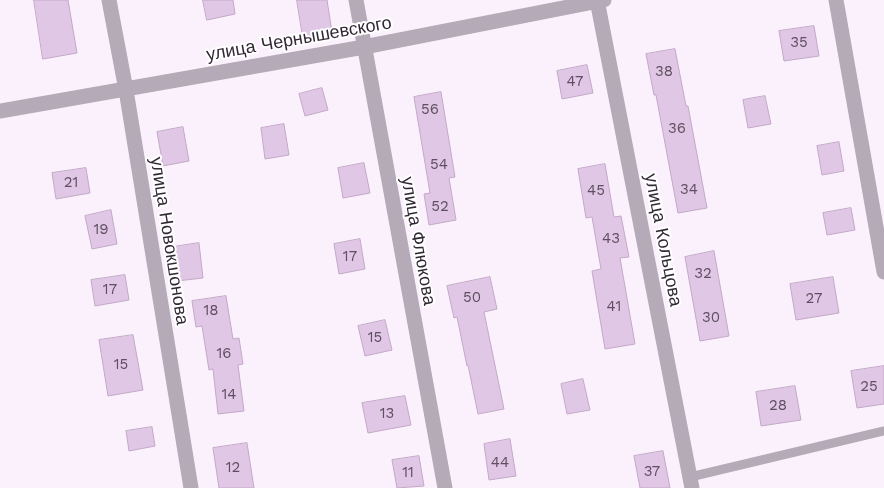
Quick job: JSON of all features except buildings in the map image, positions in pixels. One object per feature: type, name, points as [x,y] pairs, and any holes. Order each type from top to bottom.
[{"type":"street","name":"улица Новокшонова","points":[[109,0],[126,90],[191,488]]},
{"type":"street","name":"улица Флюкова","points":[[356,0],[445,488]]},
{"type":"street","name":"улица Чернышевского","points":[[0,111],[364,48],[599,0]]},
{"type":"street","name":"улица Кольцова","points":[[599,0],[691,483]]},
{"type":"street","points":[[836,0],[884,272]]},
{"type":"lane","points":[[691,483],[884,431]]}]
